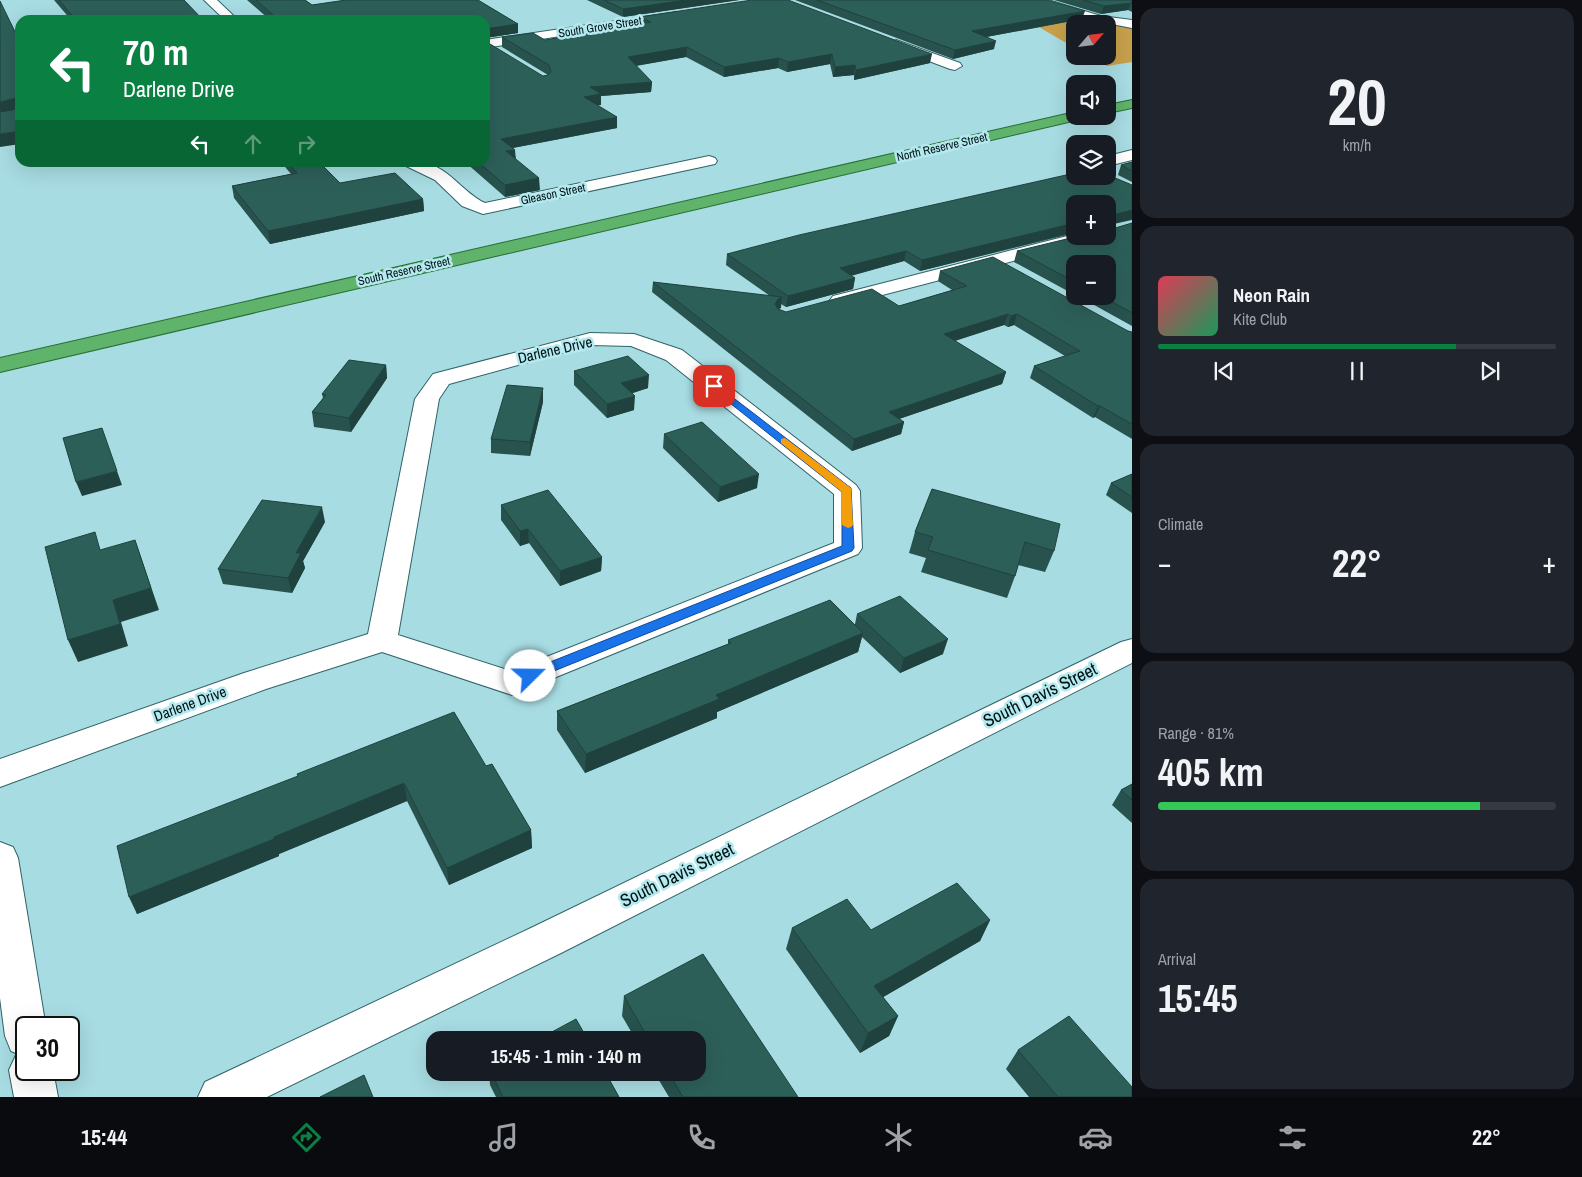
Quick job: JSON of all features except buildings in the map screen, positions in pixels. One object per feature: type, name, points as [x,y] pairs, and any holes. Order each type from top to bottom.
[{"type":"highway","points":[[1116,107],[1132,104]]},
{"type":"highway","name":"North Reserve Street","points":[[808,178],[1066,119]]},
{"type":"highway","name":"South Reserve Street","points":[[0,365],[808,178]]},
{"type":"street","points":[[210,0],[226,15]]},
{"type":"street","points":[[1036,0],[1100,19],[1132,24]]},
{"type":"street","name":"South Grove Street","points":[[490,43],[689,11],[670,3]]},
{"type":"street","points":[[888,41],[955,66]]},
{"type":"street","points":[[490,47],[502,54]]},
{"type":"street","points":[[1116,159],[1132,156]]},
{"type":"street","name":"Gleason Street","points":[[420,167],[440,177],[468,202],[483,208],[709,161]]},
{"type":"street","points":[[825,304],[1066,241]]},
{"type":"street","points":[[992,259],[1020,275]]},
{"type":"street","name":"Darlene Drive","points":[[0,773],[255,681],[382,641],[512,683],[848,548],[847,491],[674,355],[634,340],[590,339],[441,379],[427,399],[382,641]]},
{"type":"street","name":"South Davis Street","points":[[220,1097],[556,936],[1132,650]]},
{"type":"street","points":[[0,858],[23,1016]]},
{"type":"street","points":[[33,1081],[36,1097]]},
{"type":"shaded area","points":[[1018,15],[1066,17],[1066,43]]},
{"type":"shaded area","points":[[1116,24],[1132,26],[1132,62],[1116,65]]},
{"type":"slow traffic","points":[[785,441],[847,491],[848,525]]},
{"type":"route","points":[[530,676],[848,548],[847,491],[714,386]]}]
